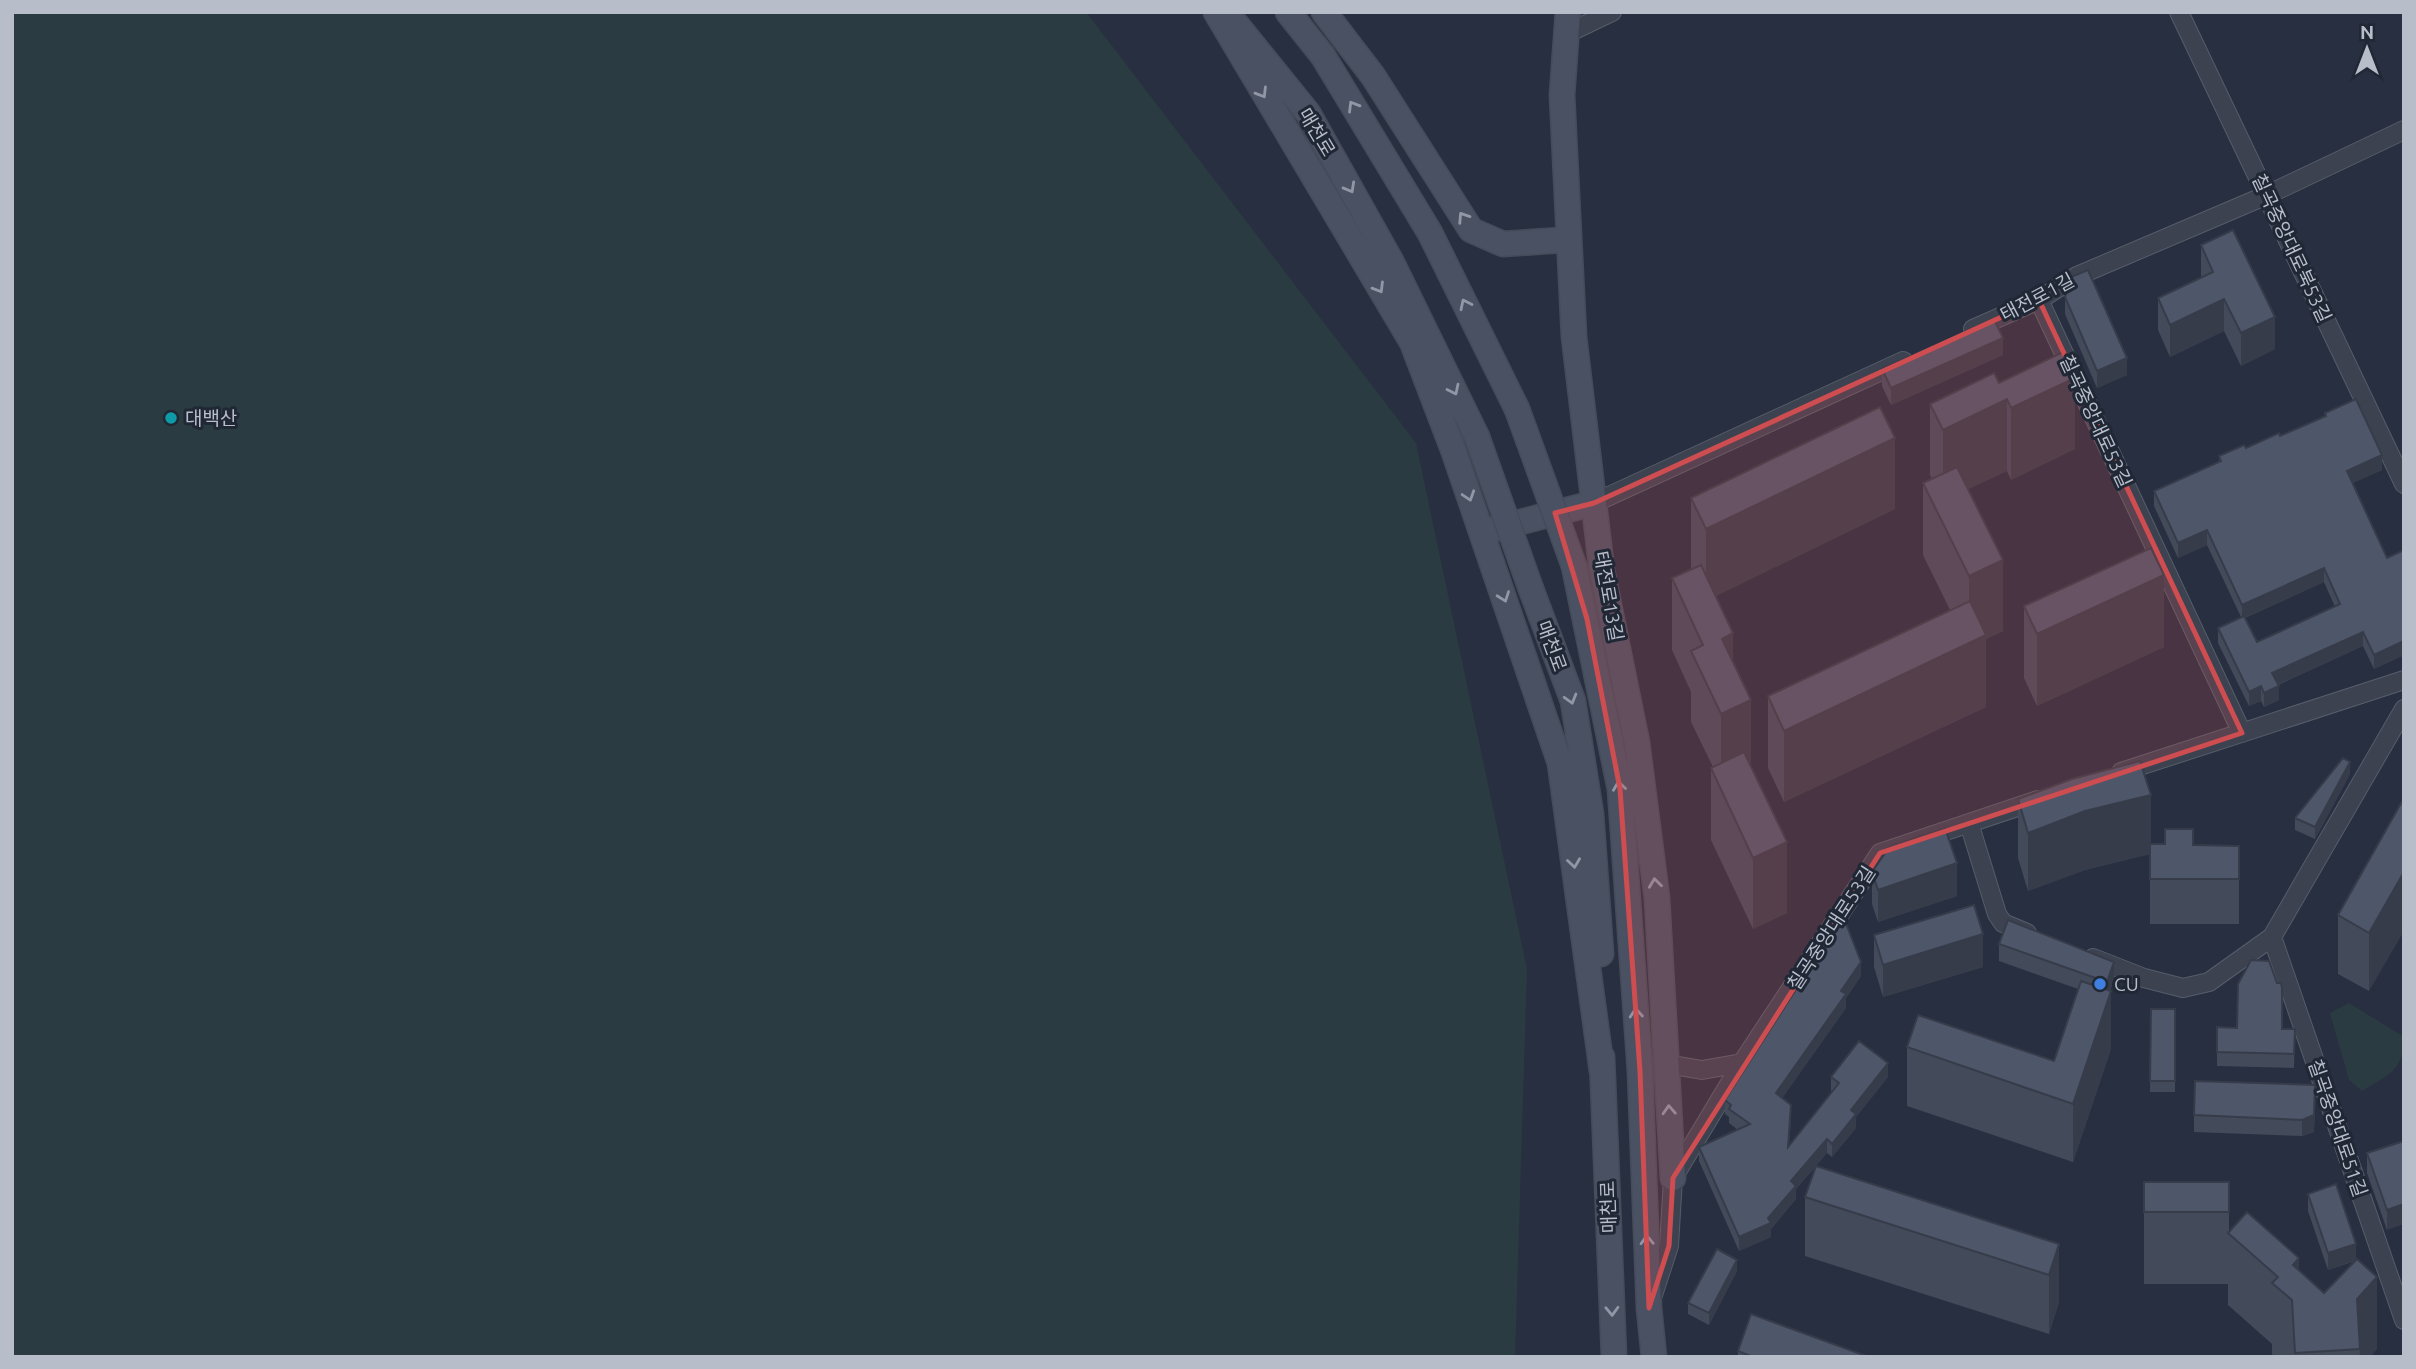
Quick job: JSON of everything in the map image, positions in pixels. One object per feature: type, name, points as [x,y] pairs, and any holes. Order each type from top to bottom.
[{"type":"main road","points":[[1216,12],[1412,342],[1454,452],[1560,763],[1602,1071]]},
{"type":"main road","name":"매천로","points":[[1227,12],[1308,113],[1391,261],[1477,437],[1573,701],[1591,814],[1601,942],[1602,1071],[1614,1357]]},
{"type":"main road","name":"매천로","points":[[1288,12],[1323,56],[1430,233],[1517,409],[1574,566],[1620,789],[1640,1071],[1649,1308],[1654,1357]]},
{"type":"main road","points":[[1324,12],[1373,76],[1471,230],[1503,244],[1563,240],[1569,242]]},
{"type":"main road","name":"태전로13길","points":[[1567,23],[1562,95],[1574,337],[1602,571],[1637,743],[1657,898],[1672,1178]]},
{"type":"main road","points":[[1481,533],[1594,503]]},
{"type":"street","points":[[1567,23],[1612,12]]},
{"type":"street","name":"칠곡중앙대로북53길","points":[[2179,12],[2404,484]]},
{"type":"street","name":"태전로1길","points":[[1954,338],[2039,300],[2077,276],[2267,195],[2404,130]]},
{"type":"street","name":"칠곡중앙대로53길","points":[[2039,300],[2242,733]]},
{"type":"street","points":[[1594,503],[1917,355]]},
{"type":"street","points":[[2100,779],[2404,680]]},
{"type":"street","points":[[2080,953],[2144,978],[2183,988],[2209,982],[2272,937],[2404,709]]},
{"type":"street","name":"칠곡중앙대로53길","points":[[1649,1308],[1669,1246],[1672,1178],[1742,1063],[1880,853],[2061,792]]},
{"type":"street","points":[[1969,823],[2003,923],[2041,938]]},
{"type":"street","name":"칠곡중앙대로51길","points":[[2272,937],[2404,1320]]},
{"type":"street","points":[[1667,1064],[1702,1070],[1742,1063]]},
{"type":"highlighted area","points":[[2039,300],[2242,733],[1880,853],[1673,1178],[1669,1246],[1649,1308],[1640,1071],[1620,789],[1587,619],[1555,513],[1594,503]]},
{"type":"shaded area","points":[[12,12],[1086,12],[1416,443],[1527,969],[1515,1357],[12,1357]]},
{"type":"shaded area","points":[[2349,1003],[2404,1037],[2398,1065],[2387,1076],[2362,1091],[2349,1080],[2330,1013]]},
{"type":"building","points":[[2233,230],[2275,317],[2241,333],[2224,299],[2170,325],[2158,298],[2213,272],[2201,245]]},
{"type":"building","points":[[2088,270],[2127,358],[2097,371],[2065,297],[2071,277]]},
{"type":"building","points":[[1994,319],[2003,338],[1891,388],[1882,369]]},
{"type":"building","points":[[2063,352],[2075,378],[2011,408],[2007,399],[1943,430],[1930,404],[1994,373],[1999,383]]},
{"type":"building","points":[[2356,399],[2382,455],[2347,471],[2387,558],[2404,550],[2404,641],[2374,655],[2363,632],[2272,673],[2279,686],[2264,693],[2261,686],[2249,692],[2218,628],[2244,616],[2257,642],[2340,604],[2324,568],[2242,605],[2207,530],[2178,543],[2154,491],[2221,461],[2219,456],[2244,445],[2246,448],[2279,433],[2280,436],[2326,416],[2325,413]]},
{"type":"building","points":[[1880,407],[1895,438],[1706,529],[1691,498]]},
{"type":"building","points":[[1957,467],[2003,560],[1969,576],[1923,483]]},
{"type":"building","points":[[2151,548],[2164,575],[2037,634],[2024,606]]},
{"type":"building","points":[[1701,565],[1733,633],[1722,639],[1751,700],[1721,714],[1691,651],[1703,645],[1672,578]]},
{"type":"building","points":[[1970,601],[1986,635],[1784,731],[1768,696]]},
{"type":"building","points":[[1744,752],[1787,842],[1753,858],[1711,768]]},
{"type":"building","points":[[2343,758],[2350,762],[2315,827],[2295,818]]},
{"type":"building","points":[[2140,761],[2151,795],[2085,811],[2028,833],[2018,799],[2072,779]]},
{"type":"building","points":[[2404,798],[2404,872],[2369,933],[2338,915]]},
{"type":"building","points":[[1945,828],[1957,863],[1878,890],[1872,872],[1890,846]]},
{"type":"building","points":[[2165,829],[2193,829],[2193,845],[2239,846],[2239,879],[2150,879],[2150,844],[2165,844]]},
{"type":"building","points":[[1974,905],[1983,934],[1883,965],[1874,935]]},
{"type":"building","points":[[1843,916],[1861,962],[1841,991],[1846,994],[1776,1093],[1791,1105],[1788,1147],[1839,1083],[1831,1077],[1859,1041],[1888,1063],[1851,1110],[1856,1114],[1832,1144],[1827,1139],[1791,1181],[1796,1186],[1768,1218],[1771,1223],[1739,1237],[1699,1147],[1750,1124],[1729,1109],[1731,1105],[1725,1100]]},
{"type":"building","points":[[2008,920],[2114,962],[2107,982],[1999,944]]},
{"type":"building","points":[[2251,960],[2269,961],[2277,983],[2281,983],[2282,1029],[2295,1029],[2294,1054],[2217,1052],[2217,1027],[2237,1028],[2238,984]]},
{"type":"building","points":[[2081,981],[2111,991],[2073,1104],[1907,1047],[1918,1015],[2054,1061]]},
{"type":"building","points":[[2151,1009],[2175,1009],[2175,1081],[2150,1081]]},
{"type":"building","points":[[2195,1081],[2315,1085],[2314,1115],[2302,1120],[2194,1115]]},
{"type":"building","points":[[2404,1141],[2404,1204],[2387,1210],[2367,1153]]},
{"type":"building","points":[[1816,1166],[2059,1244],[2049,1275],[1805,1197]]},
{"type":"building","points":[[2144,1182],[2229,1182],[2229,1212],[2144,1212]]},
{"type":"building","points":[[2336,1184],[2356,1244],[2328,1253],[2308,1194]]},
{"type":"building","points":[[2247,1212],[2299,1258],[2293,1265],[2324,1293],[2357,1259],[2377,1277],[2357,1299],[2360,1349],[2295,1353],[2292,1300],[2272,1283],[2278,1277],[2228,1233]]},
{"type":"building","points":[[1717,1249],[1737,1260],[1709,1313],[1688,1303]]},
{"type":"building","points":[[1751,1314],[1869,1357],[1753,1357],[1738,1351]]},
{"type":"place","name":"대백산","points":[[171,418]]},
{"type":"place","name":"CU","points":[[2100,984]]}]
